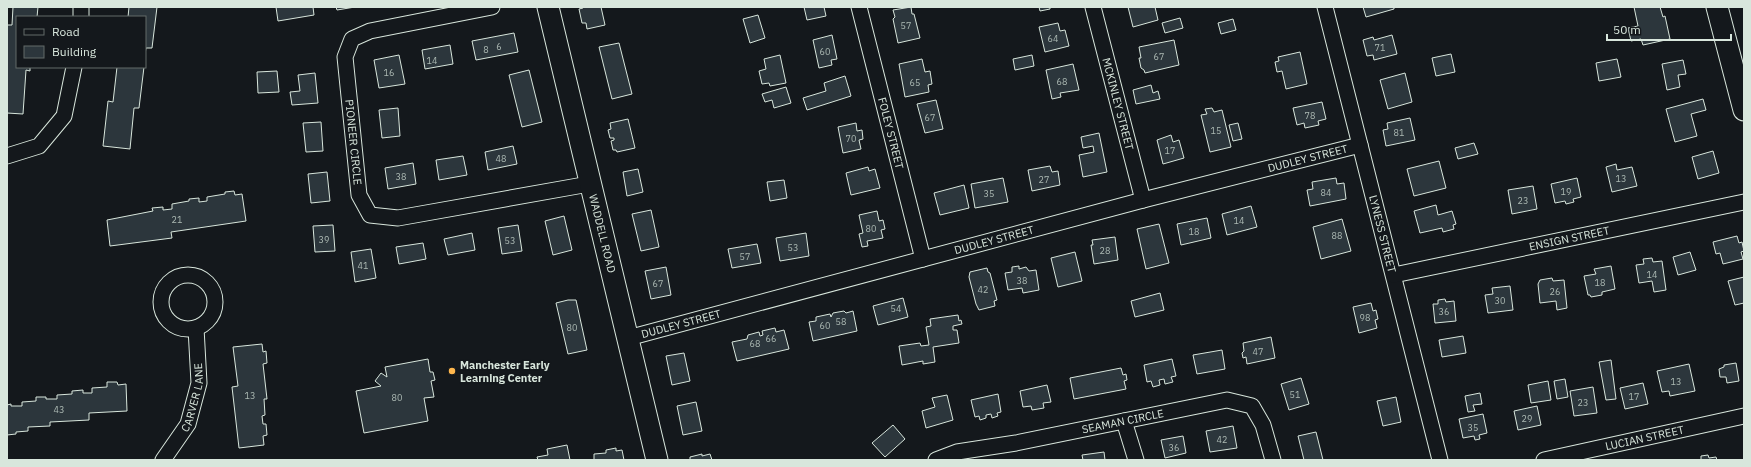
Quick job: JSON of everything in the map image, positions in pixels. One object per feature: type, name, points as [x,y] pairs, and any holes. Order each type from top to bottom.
[{"type":"street","name":"PIONEER CIRCLE","points":[[492,7],[370,31],[352,39],[345,58],[359,195],[370,215],[398,218],[589,184]]},
{"type":"street","name":"WADDELL ROAD","points":[[548,7],[656,460]]},
{"type":"street","name":"FOLEY STREET","points":[[859,7],[923,259]]},
{"type":"street","name":"MCKINLEY STREET","points":[[1094,7],[1143,200]]},
{"type":"street","name":"LYNESS STREET","points":[[1325,7],[1440,460]]},
{"type":"street","points":[[1717,7],[1744,110]]},
{"type":"street","points":[[7,156],[39,146],[64,116],[74,68]]},
{"type":"street","name":"DUDLEY STREET","points":[[628,338],[1143,200],[1360,145]]},
{"type":"street","name":"ENSIGN STREET","points":[[1394,275],[1744,202]]},
{"type":"street","name":"CARVER LANE","points":[[163,460],[188,424],[200,383],[196,328]]},
{"type":"street","name":"SEAMAN CIRCLE","points":[[936,460],[957,452],[1016,443],[1227,400],[1252,406],[1263,426],[1273,460]]},
{"type":"street","name":"LUCIAN STREET","points":[[1544,460],[1744,416]]},
{"type":"street","points":[[1124,421],[1136,460]]},
{"type":"building","points":[[13,7],[38,7],[37,16],[16,16],[16,68],[30,68],[30,71],[26,70],[23,114],[7,113],[7,25],[12,25]]},
{"type":"building","points":[[129,7],[157,7],[152,48],[146,48],[146,16],[128,16]]},
{"type":"building","points":[[276,7],[313,7],[314,15],[278,21]]},
{"type":"building","points":[[336,7],[355,7],[337,10]]},
{"type":"building","points":[[583,7],[601,7],[605,25],[587,29],[586,23],[582,23],[579,9]]},
{"type":"building","points":[[804,7],[824,7],[826,16],[807,20]]},
{"type":"building","points":[[911,7],[920,38],[898,43],[893,19],[895,17],[893,10]]},
{"type":"building","points":[[1039,7],[1050,7],[1050,9],[1040,11]]},
{"type":"building","points":[[1128,7],[1155,7],[1158,20],[1133,27]]},
{"type":"building","points":[[1363,7],[1394,7],[1394,9],[1366,17]]},
{"type":"building","points":[[1634,7],[1660,7],[1663,17],[1665,16],[1670,39],[1643,45],[1641,39],[1631,41],[1628,28],[1638,26]]},
{"type":"building","points":[[758,15],[765,38],[750,43],[743,19]]},
{"type":"building","points":[[1180,18],[1183,28],[1165,33],[1162,23]]},
{"type":"building","points":[[1233,19],[1236,30],[1221,34],[1218,23]]},
{"type":"building","points":[[1058,23],[1060,31],[1065,30],[1069,46],[1045,52],[1039,27]]},
{"type":"building","points":[[514,33],[518,52],[476,60],[472,41]]},
{"type":"building","points":[[832,35],[837,59],[831,60],[832,65],[819,68],[813,40]]},
{"type":"building","points":[[1392,35],[1397,54],[1374,60],[1373,55],[1367,56],[1363,40],[1373,37],[1374,40]]},
{"type":"building","points":[[1174,40],[1179,65],[1145,73],[1141,68],[1139,47]]},
{"type":"building","points":[[619,43],[632,94],[612,99],[599,47]]},
{"type":"building","points":[[450,45],[453,64],[425,69],[422,50]]},
{"type":"building","points":[[1300,52],[1307,84],[1286,89],[1282,71],[1277,72],[1275,62],[1279,61],[1278,57]]},
{"type":"building","points":[[1451,54],[1455,72],[1436,76],[1432,58]]},
{"type":"building","points":[[399,55],[405,84],[379,88],[374,60]]},
{"type":"building","points":[[780,55],[786,83],[770,86],[769,83],[762,84],[759,71],[766,69],[764,59]]},
{"type":"building","points":[[1032,55],[1034,66],[1015,70],[1013,59]]},
{"type":"building","points":[[922,59],[925,72],[930,71],[932,84],[928,85],[929,92],[905,97],[899,64]]},
{"type":"building","points":[[1617,59],[1621,77],[1599,81],[1596,63]]},
{"type":"building","points":[[1683,60],[1686,74],[1678,75],[1680,87],[1667,90],[1662,64]]},
{"type":"building","points":[[1073,64],[1079,90],[1060,93],[1061,97],[1052,99],[1046,70]]},
{"type":"building","points":[[117,68],[144,68],[139,108],[134,108],[130,149],[103,146],[108,101],[113,102]]},
{"type":"building","points":[[529,70],[542,122],[522,127],[509,75]]},
{"type":"building","points":[[277,71],[279,92],[258,93],[257,72]]},
{"type":"building","points":[[315,73],[318,103],[292,105],[290,92],[300,91],[298,75]]},
{"type":"building","points":[[1405,73],[1412,102],[1388,109],[1380,80]]},
{"type":"building","points":[[845,76],[851,96],[807,110],[803,98],[826,91],[824,83]]},
{"type":"building","points":[[1151,85],[1153,93],[1158,91],[1160,99],[1136,104],[1133,90]]},
{"type":"building","points":[[786,87],[791,103],[774,108],[772,100],[765,102],[762,94]]},
{"type":"building","points":[[1703,99],[1706,110],[1691,114],[1697,136],[1675,142],[1666,109]]},
{"type":"building","points":[[936,100],[943,129],[925,133],[917,104]]},
{"type":"building","points":[[1322,102],[1326,119],[1318,121],[1319,125],[1305,128],[1304,123],[1297,125],[1293,108]]},
{"type":"building","points":[[398,108],[400,136],[382,138],[379,110]]},
{"type":"building","points":[[1212,108],[1214,112],[1222,110],[1231,147],[1210,152],[1201,115],[1207,114],[1205,109]]},
{"type":"building","points":[[1410,118],[1415,140],[1386,146],[1383,130],[1388,129],[1387,123]]},
{"type":"building","points":[[628,119],[635,148],[617,152],[616,150],[613,150],[611,141],[614,140],[614,138],[610,138],[608,130],[611,129],[610,123]]},
{"type":"building","points":[[321,122],[323,151],[306,152],[303,123]]},
{"type":"building","points":[[856,123],[857,131],[862,130],[863,139],[859,140],[861,149],[843,153],[838,127]]},
{"type":"building","points":[[1238,123],[1242,139],[1233,141],[1229,125]]},
{"type":"building","points":[[1099,133],[1107,172],[1083,177],[1079,155],[1094,152],[1093,146],[1083,148],[1081,137]]},
{"type":"building","points":[[1171,135],[1173,142],[1179,140],[1184,158],[1163,164],[1157,140]]},
{"type":"building","points":[[1474,143],[1478,154],[1458,159],[1455,148]]},
{"type":"building","points":[[513,146],[517,164],[488,170],[485,152]]},
{"type":"building","points":[[1713,151],[1719,173],[1698,179],[1692,157]]},
{"type":"building","points":[[463,156],[467,175],[439,180],[436,160]]},
{"type":"building","points":[[1439,161],[1446,188],[1414,196],[1407,169]]},
{"type":"building","points":[[413,163],[416,184],[388,189],[385,168]]},
{"type":"building","points":[[1616,164],[1617,170],[1632,167],[1637,186],[1612,192],[1606,167]]},
{"type":"building","points":[[1050,166],[1052,172],[1058,171],[1060,185],[1032,191],[1028,170]]},
{"type":"building","points":[[868,167],[869,171],[875,169],[880,188],[851,195],[846,173]]},
{"type":"building","points":[[638,169],[643,192],[627,196],[623,172]]},
{"type":"building","points":[[327,172],[330,201],[311,203],[308,174]]},
{"type":"building","points":[[1003,178],[1008,202],[975,208],[971,184]]},
{"type":"building","points":[[1336,178],[1337,184],[1344,183],[1346,199],[1310,206],[1307,190],[1313,189],[1312,182]]},
{"type":"building","points":[[1577,178],[1581,197],[1573,199],[1574,202],[1566,204],[1565,201],[1555,203],[1551,184]]},
{"type":"building","points":[[784,180],[787,198],[770,201],[767,182]]},
{"type":"building","points":[[964,185],[969,208],[940,215],[934,193]]},
{"type":"building","points":[[1533,186],[1537,209],[1512,214],[1508,190]]},
{"type":"building","points":[[234,191],[235,195],[242,194],[246,221],[171,232],[172,238],[110,246],[107,220],[153,211],[152,208],[163,207],[163,210],[172,209],[172,204],[189,201],[189,199],[199,198],[199,202],[207,201],[207,197]]},
{"type":"building","points":[[1436,205],[1438,215],[1452,211],[1456,224],[1453,225],[1454,229],[1443,232],[1442,228],[1420,233],[1414,211]]},
{"type":"building","points":[[1251,206],[1257,227],[1227,235],[1222,214]]},
{"type":"building","points":[[651,210],[659,247],[641,251],[632,214]]},
{"type":"building","points":[[877,211],[879,221],[883,220],[885,229],[881,230],[883,238],[867,241],[868,246],[862,247],[859,234],[863,233],[859,215]]},
{"type":"building","points":[[564,216],[572,250],[553,255],[545,221]]},
{"type":"building","points":[[1207,218],[1211,238],[1181,245],[1177,224]]},
{"type":"building","points":[[1342,219],[1351,251],[1321,259],[1313,227]]},
{"type":"building","points":[[1159,224],[1169,263],[1146,269],[1137,229]]},
{"type":"building","points":[[333,225],[335,251],[315,252],[313,226]]},
{"type":"building","points":[[518,225],[522,251],[502,254],[498,228]]},
{"type":"building","points":[[472,233],[475,250],[448,255],[444,239]]},
{"type":"building","points":[[806,233],[809,256],[780,261],[776,238]]},
{"type":"building","points":[[1737,236],[1739,243],[1742,242],[1744,251],[1741,252],[1743,259],[1723,264],[1720,253],[1716,254],[1713,242]]},
{"type":"building","points":[[1115,237],[1118,260],[1094,264],[1091,245],[1093,245],[1092,240]]},
{"type":"building","points":[[423,243],[426,259],[399,264],[396,247]]},
{"type":"building","points":[[757,244],[761,263],[732,268],[728,249]]},
{"type":"building","points":[[371,249],[376,278],[355,282],[351,252]]},
{"type":"building","points":[[1075,252],[1082,281],[1058,287],[1051,258]]},
{"type":"building","points":[[1690,252],[1696,270],[1678,275],[1673,257]]},
{"type":"building","points":[[1652,258],[1653,262],[1662,261],[1666,290],[1654,292],[1652,281],[1639,283],[1636,265],[1644,264],[1643,259]]},
{"type":"building","points":[[1019,266],[1019,269],[1026,267],[1029,271],[1036,270],[1039,290],[1023,293],[1022,288],[1008,290],[1005,273],[1012,272],[1012,267]]},
{"type":"building","points":[[1611,266],[1615,289],[1602,292],[1602,295],[1591,297],[1588,295],[1584,276],[1596,274],[1594,269]]},
{"type":"building","points":[[666,267],[671,295],[651,299],[645,271]]},
{"type":"building","points":[[987,268],[988,272],[990,273],[997,300],[994,301],[995,306],[979,310],[969,277],[970,272]]},
{"type":"building","points":[[1744,277],[1744,303],[1735,305],[1728,281]]},
{"type":"building","points":[[1552,278],[1553,281],[1564,280],[1567,308],[1557,310],[1556,301],[1540,303],[1538,284],[1540,280]]},
{"type":"building","points":[[1510,286],[1513,310],[1488,313],[1485,295],[1493,294],[1492,288]]},
{"type":"building","points":[[1160,293],[1164,310],[1135,317],[1131,301]]},
{"type":"building","points":[[903,298],[908,317],[878,325],[873,306]]},
{"type":"building","points":[[1445,299],[1446,302],[1454,301],[1456,321],[1435,323],[1433,304],[1438,304],[1438,300]]},
{"type":"building","points":[[576,300],[587,350],[568,354],[556,303]]},
{"type":"building","points":[[1371,303],[1373,311],[1376,310],[1378,319],[1375,320],[1377,328],[1359,333],[1353,307]]},
{"type":"building","points":[[844,311],[846,313],[853,311],[857,331],[813,341],[809,322],[816,321],[816,317],[830,314],[831,317],[833,313]]},
{"type":"building","points":[[958,315],[959,321],[961,320],[962,324],[953,326],[953,330],[957,330],[959,343],[933,347],[935,362],[923,364],[923,361],[902,365],[899,346],[920,343],[921,346],[929,345],[926,327],[931,326],[930,319]]},
{"type":"building","points":[[775,328],[776,332],[784,330],[789,349],[737,361],[732,342],[747,339],[748,335],[759,332],[760,336],[763,335],[762,331]]},
{"type":"building","points":[[1463,336],[1466,353],[1442,357],[1439,340]]},
{"type":"building","points":[[1271,337],[1275,358],[1247,364],[1246,357],[1243,358],[1242,353],[1244,351],[1243,343]]},
{"type":"building","points":[[262,344],[263,352],[266,351],[267,363],[263,364],[267,399],[264,399],[265,415],[262,416],[263,424],[266,424],[267,435],[263,436],[264,445],[239,448],[232,387],[238,386],[233,347]]},
{"type":"building","points":[[1222,350],[1225,369],[1197,374],[1193,355]]},
{"type":"building","points":[[684,353],[690,381],[672,385],[666,356]]},
{"type":"building","points":[[428,359],[430,372],[433,372],[435,380],[431,381],[434,397],[424,398],[428,421],[364,433],[356,391],[381,386],[375,381],[381,373],[387,377],[385,367]]},
{"type":"building","points":[[1172,359],[1176,376],[1171,377],[1173,382],[1165,384],[1164,379],[1159,380],[1160,385],[1153,387],[1151,381],[1147,382],[1144,365]]},
{"type":"building","points":[[1611,360],[1616,399],[1606,400],[1599,362]]},
{"type":"building","points":[[1736,363],[1739,381],[1727,383],[1726,377],[1720,377],[1719,369],[1724,367],[1724,365]]},
{"type":"building","points":[[1689,364],[1695,391],[1670,396],[1669,391],[1662,392],[1657,371]]},
{"type":"building","points":[[1121,368],[1123,375],[1126,374],[1127,380],[1124,381],[1126,389],[1074,399],[1070,378]]},
{"type":"building","points":[[1301,378],[1309,404],[1289,410],[1281,384]]},
{"type":"building","points":[[1565,379],[1568,397],[1557,399],[1554,381]]},
{"type":"building","points":[[1548,381],[1551,400],[1531,403],[1528,385]]},
{"type":"building","points":[[107,382],[117,382],[118,385],[126,384],[127,411],[89,413],[89,420],[50,422],[50,426],[28,427],[28,431],[16,432],[16,434],[7,435],[7,405],[11,404],[11,406],[22,406],[22,402],[36,401],[36,397],[57,399],[57,395],[72,394],[72,391],[83,390],[83,393],[92,393],[92,388],[107,387]]},
{"type":"building","points":[[1643,383],[1648,404],[1625,409],[1620,388]]},
{"type":"building","points":[[1047,385],[1051,402],[1043,403],[1044,408],[1032,410],[1031,406],[1023,407],[1020,391]]},
{"type":"building","points":[[1593,387],[1597,413],[1574,416],[1570,391]]},
{"type":"building","points":[[1480,393],[1482,404],[1473,405],[1475,411],[1468,412],[1465,396]]},
{"type":"building","points":[[998,394],[1001,412],[997,413],[998,416],[992,418],[991,414],[986,415],[986,418],[980,420],[979,416],[975,417],[971,400]]},
{"type":"building","points":[[947,395],[953,420],[926,428],[922,411],[935,407],[932,398]]},
{"type":"building","points":[[1396,397],[1401,422],[1383,426],[1377,401]]},
{"type":"building","points":[[696,402],[702,431],[683,435],[677,406]]},
{"type":"building","points":[[1537,406],[1541,425],[1518,430],[1514,411]]},
{"type":"building","points":[[1483,414],[1487,433],[1479,435],[1480,439],[1475,440],[1474,436],[1463,438],[1459,419]]},
{"type":"building","points":[[893,425],[905,439],[885,457],[872,443]]},
{"type":"building","points":[[1233,426],[1237,448],[1210,452],[1206,431]]},
{"type":"building","points":[[1316,432],[1323,460],[1304,460],[1298,436]]},
{"type":"building","points":[[1183,436],[1186,453],[1165,458],[1161,440]]},
{"type":"building","points":[[567,445],[570,460],[538,460],[537,457],[548,455],[547,449]]},
{"type":"building","points":[[616,448],[616,451],[622,450],[624,460],[594,460],[594,454],[606,453],[606,450]]},
{"type":"building","points":[[1104,452],[1105,460],[1083,460],[1082,455]]},
{"type":"building","points":[[702,454],[702,456],[710,454],[712,460],[690,460],[690,457]]},
{"type":"building","points":[[1708,455],[1709,458],[1716,457],[1717,460],[1701,460],[1701,456]]},
{"type":"place","name":"Manchester Early Learning Center","points":[[452,371]]}]
